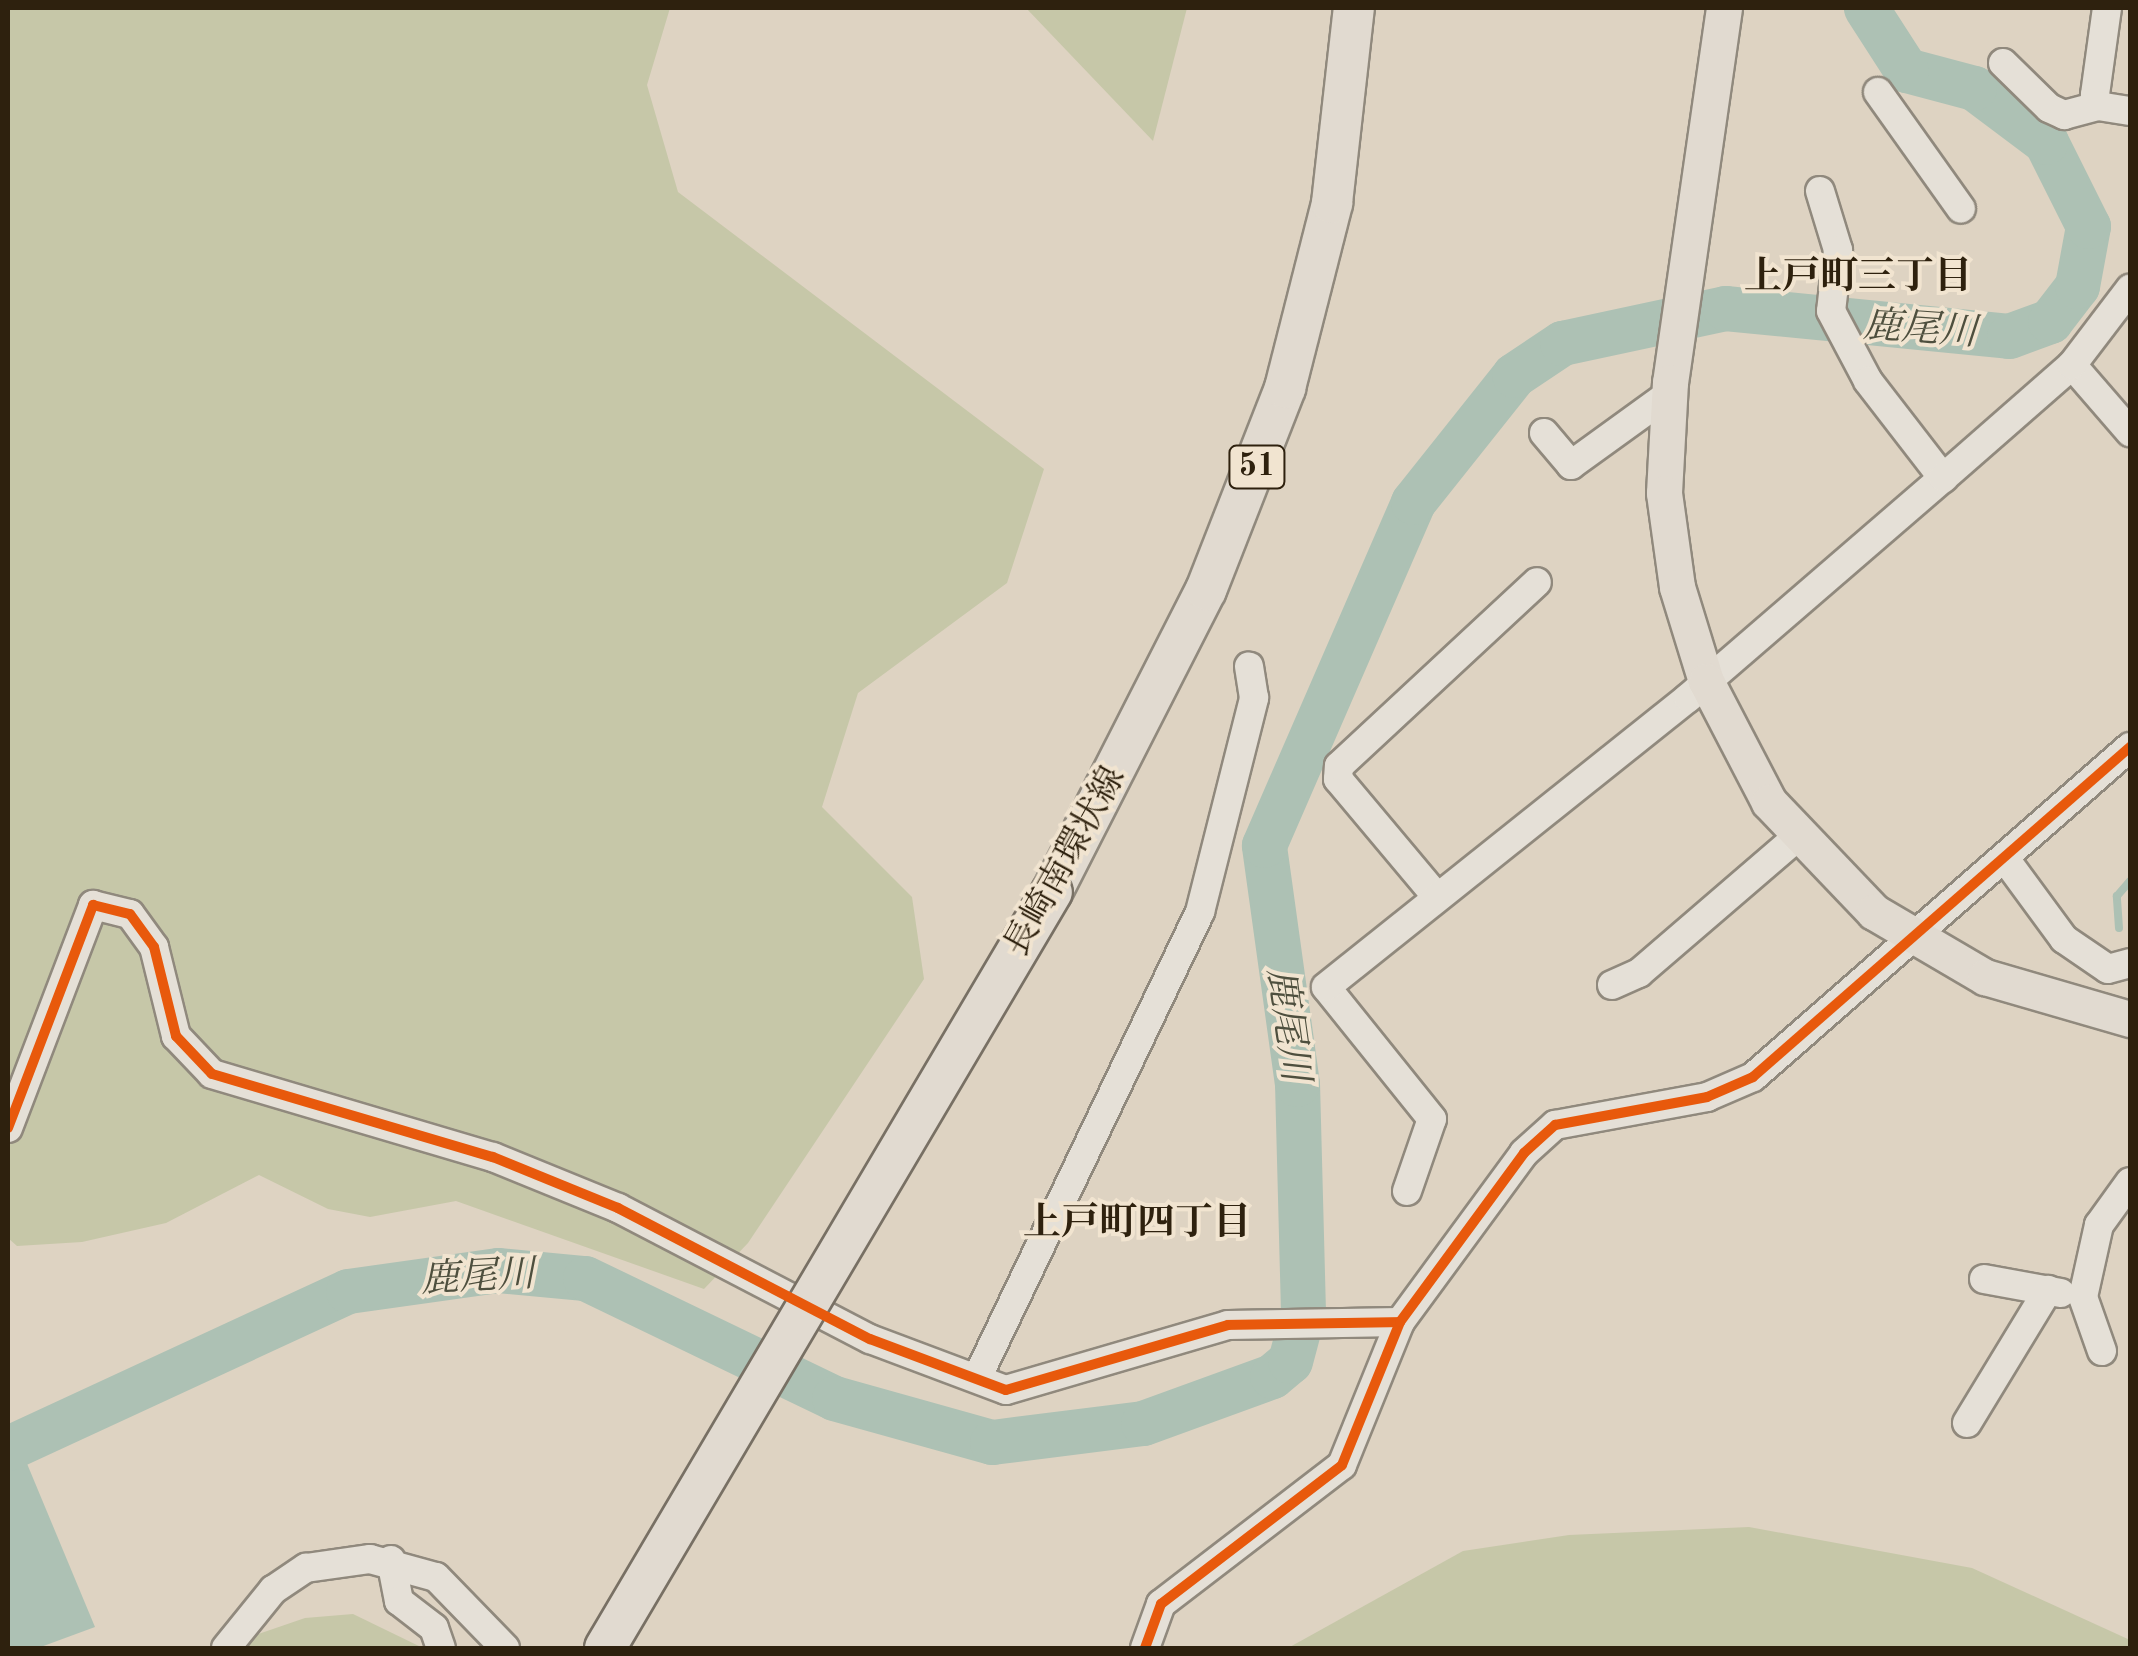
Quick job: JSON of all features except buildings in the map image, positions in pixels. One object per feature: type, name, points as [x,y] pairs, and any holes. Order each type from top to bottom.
[{"type":"highway","name":"長崎南環状線","points":[[605,1648],[1052,892],[1206,590],[1286,388],[1332,204],[1354,8]]},
{"type":"main road","points":[[1724,8],[1670,388],[1665,532],[1706,681],[1797,836],[1912,941],[2050,1002],[2130,1019]]},
{"type":"street","points":[[2098,106],[2107,8]]},
{"type":"street","points":[[2002,63],[2048,108],[2064,115],[2098,106],[2130,111]]},
{"type":"street","points":[[1878,92],[1960,209]]},
{"type":"street","points":[[1820,191],[1838,250],[1831,311],[1850,346],[1943,478]]},
{"type":"street","points":[[1407,1192],[1432,1119],[1326,987],[1706,681],[1943,478],[2072,364],[2130,289]]},
{"type":"street","points":[[2072,364],[2130,432]]},
{"type":"street","points":[[1544,433],[1572,465],[1670,388]]},
{"type":"street","points":[[1437,897],[1338,779],[1339,766],[1537,582]]},
{"type":"street","points":[[977,1378],[1200,912],[1254,698],[1249,666]]},
{"type":"street","points":[[1146,1648],[1161,1604],[1342,1465],[1400,1322],[1524,1153],[1555,1125],[1707,1097],[1753,1077],[2006,860],[2130,747]]},
{"type":"street","points":[[1612,984],[1639,973],[1797,836]]},
{"type":"street","points":[[2006,860],[2064,939],[2108,969],[2130,962]]},
{"type":"street","points":[[8,1128],[78,930],[93,905],[130,914],[154,948],[176,1036],[212,1074],[493,1157],[618,1208],[870,1339],[1006,1390],[1034,1387],[1154,1342],[1286,1319],[1400,1322]]},
{"type":"street","points":[[2102,1350],[2083,1297],[2100,1225],[2130,1182]]},
{"type":"street","points":[[1984,1279],[2083,1297]]},
{"type":"street","points":[[1967,1423],[2048,1290]]},
{"type":"street","points":[[391,1560],[400,1601],[434,1628],[441,1648]]},
{"type":"street","points":[[226,1648],[272,1590],[306,1568],[391,1560],[436,1577],[505,1648]]},
{"type":"shaded area","points":[[8,8],[670,8],[647,85],[678,192],[1044,469],[1007,583],[858,693],[822,807],[912,897],[924,979],[748,1243],[704,1289],[456,1201],[370,1217],[328,1209],[259,1175],[166,1223],[82,1242],[17,1246],[8,1238]]},
{"type":"shaded area","points":[[1026,8],[1187,8],[1153,141]]},
{"type":"shaded area","points":[[8,1418],[95,1627],[38,1648],[8,1648]]},
{"type":"shaded area","points":[[1749,1527],[1972,1568],[2130,1640],[2130,1648],[1288,1648],[1463,1551],[1569,1535]]},
{"type":"shaded area","points":[[353,1614],[423,1648],[217,1648],[305,1618]]},
{"type":"waterway","name":"鹿尾川","points":[[8,1448],[348,1291],[498,1270],[585,1278],[834,1398],[992,1442],[1143,1423],[1272,1376],[1290,1361],[1303,1312],[1297,1084],[1264,845],[1413,502],[1514,375],[1562,343],[1725,308],[2009,336],[2050,321],[2077,286],[2088,226],[2046,142],[1974,88],[1906,70],[1866,8]]},
{"type":"waterway","points":[[2119,928],[2117,896],[2130,881]]},
{"type":"cycle path","points":[[1145,1648],[1161,1604],[1342,1465],[1400,1322],[1524,1153],[1555,1125],[1707,1097],[1753,1077],[2130,747]]},
{"type":"cycle path","points":[[8,1128],[93,905],[130,914],[154,947],[176,1036],[212,1074],[493,1157],[618,1208],[870,1339],[1006,1390],[1228,1325],[1400,1322]]},
{"type":"district","name":"上戸町三丁目","points":[[1858,279]]},
{"type":"district","name":"上戸町四丁目","points":[[1137,1225]]}]
